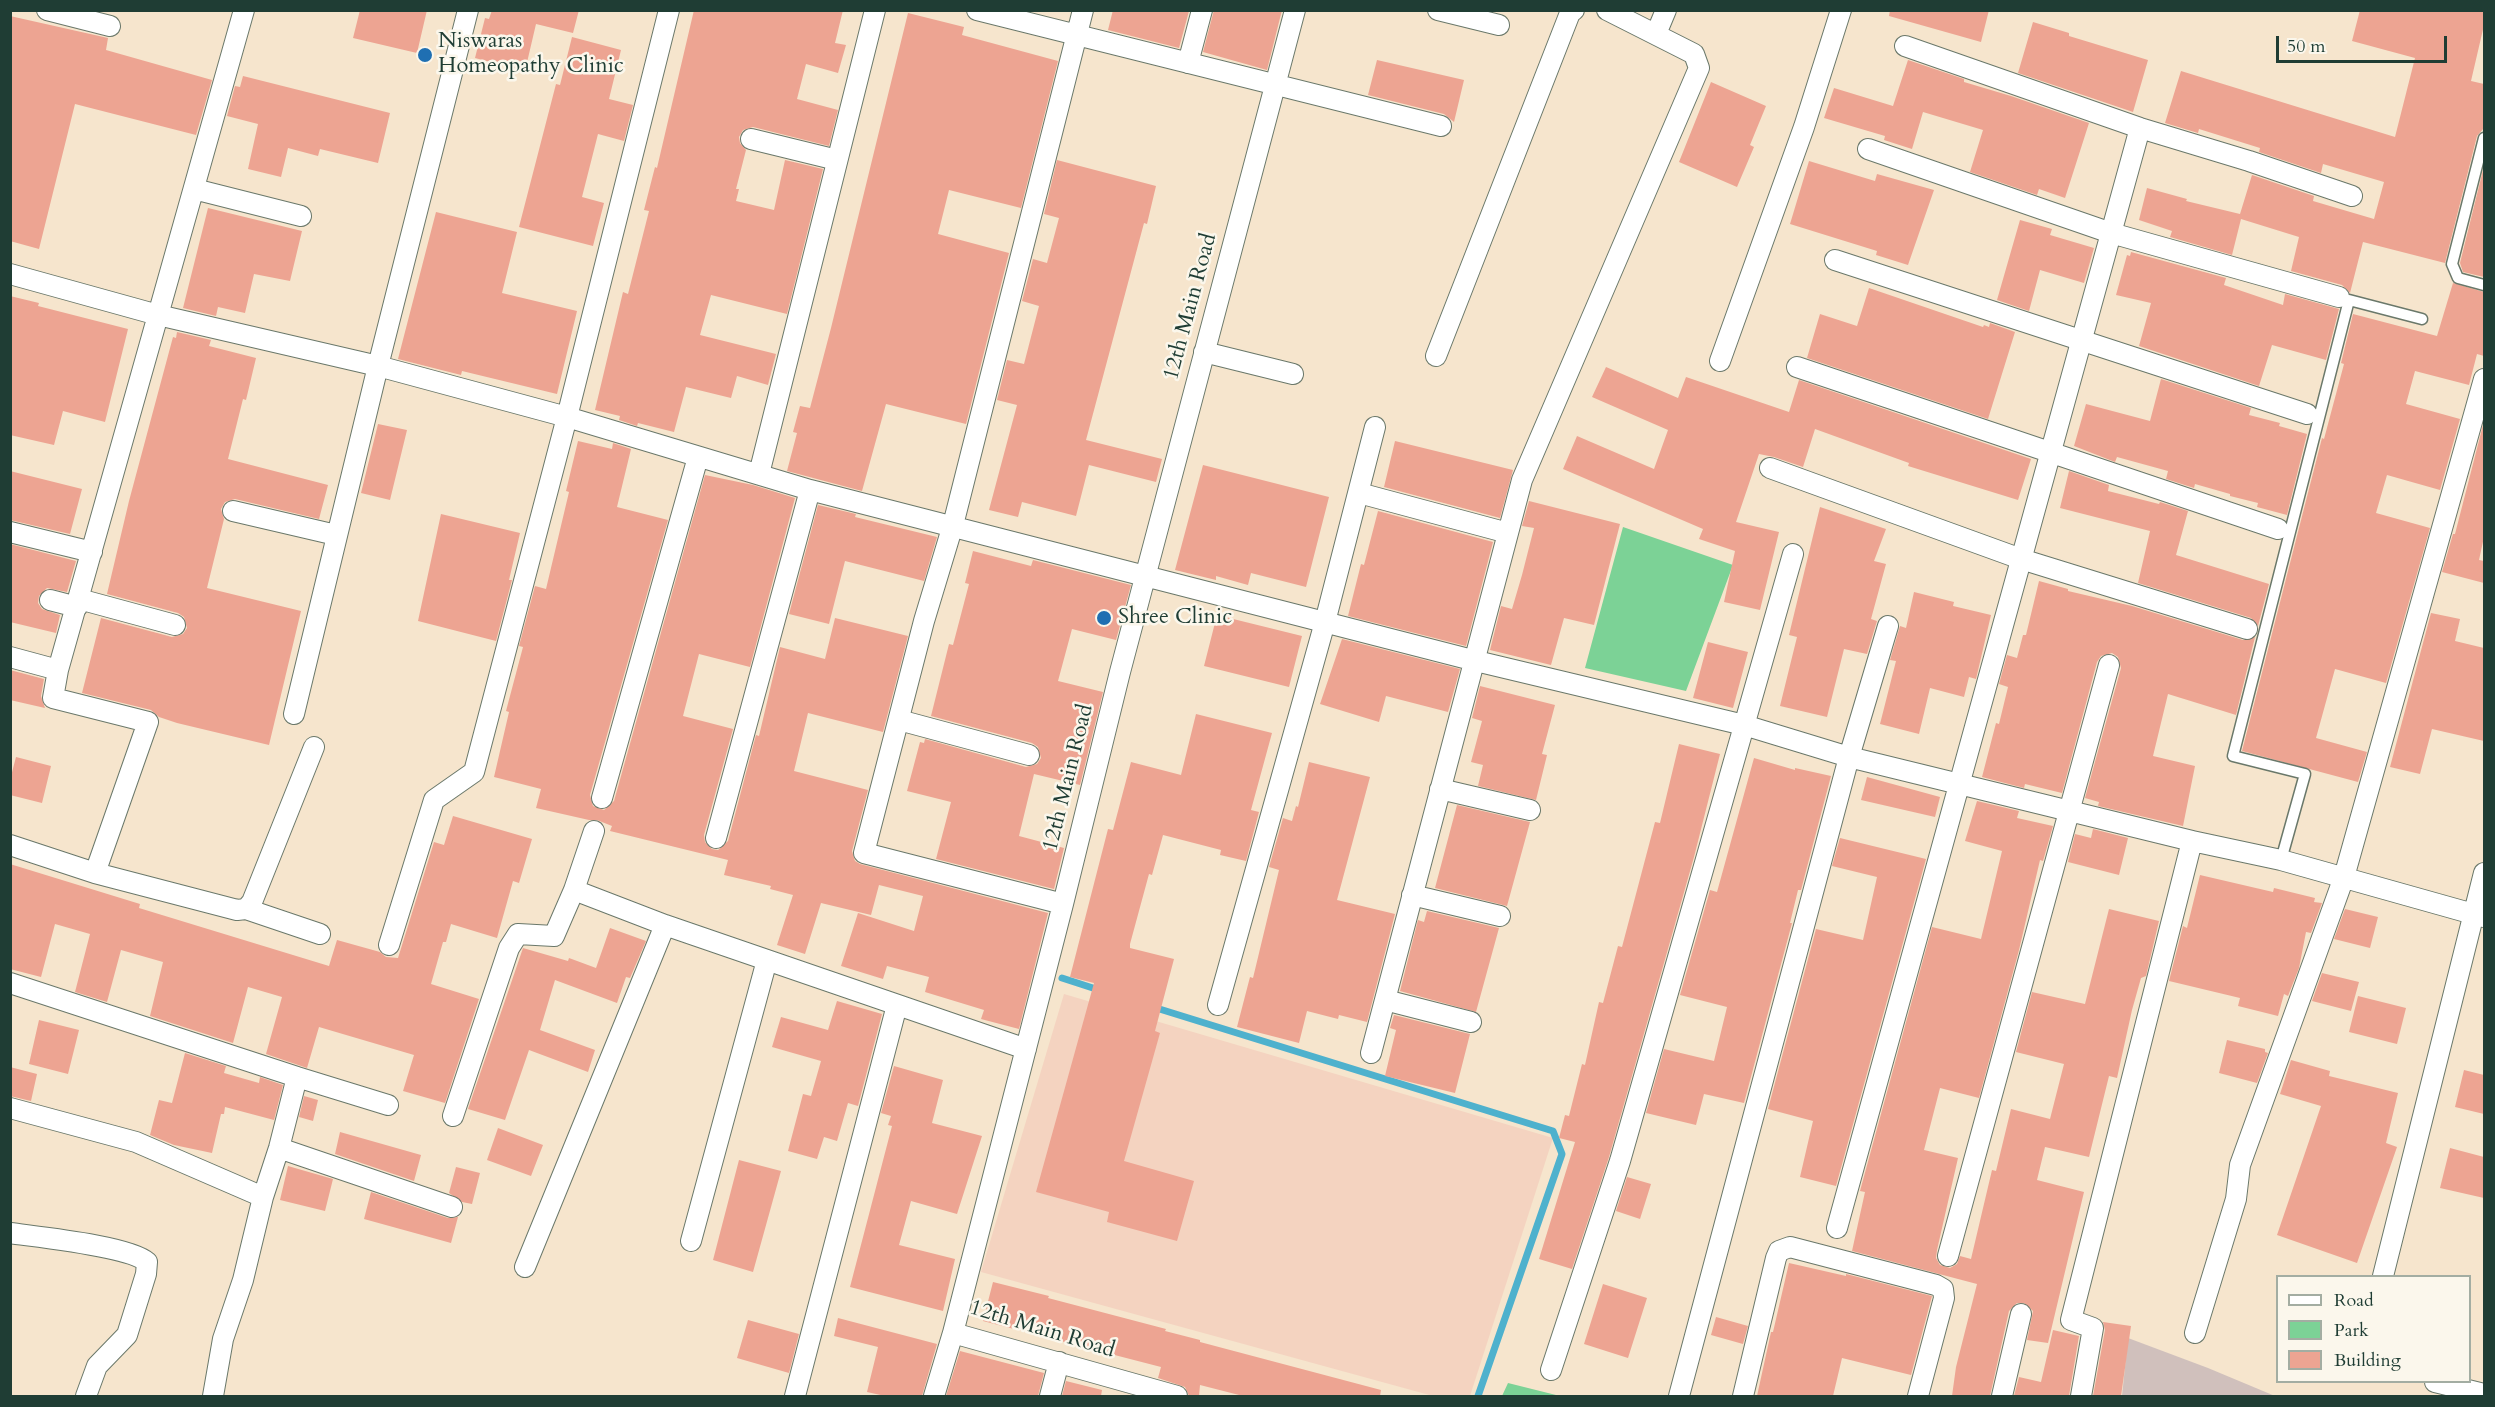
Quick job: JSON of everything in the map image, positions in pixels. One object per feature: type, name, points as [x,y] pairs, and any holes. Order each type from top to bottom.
[{"type":"street","points":[[47,10],[110,26]]},
{"type":"street","points":[[95,873],[148,722],[54,698],[58,670],[244,10]]},
{"type":"street","points":[[294,714],[336,535],[468,10]]},
{"type":"street","points":[[389,945],[434,800],[474,772],[567,417],[669,10]]},
{"type":"street","points":[[759,474],[875,10]]},
{"type":"street","points":[[977,10],[1441,126]]},
{"type":"street","points":[[1063,904],[864,853],[924,621],[953,525],[1083,10]]},
{"type":"street","points":[[1188,63],[1202,10]]},
{"type":"street","name":"12th Main Road","points":[[1173,1396],[953,1333],[1146,574],[1295,10]]},
{"type":"street","points":[[1438,10],[1499,25]]},
{"type":"street","points":[[1436,356],[1570,13],[1574,10]]},
{"type":"street","points":[[1371,1053],[1522,480],[1699,68],[1694,54],[1607,10]]},
{"type":"street","points":[[1656,34],[1666,10]]},
{"type":"street","points":[[1720,361],[1804,127],[1841,10]]},
{"type":"street","points":[[1905,46],[2140,128],[2249,161],[2352,196]]},
{"type":"street","points":[[1837,1228],[2140,128]]},
{"type":"street","points":[[752,139],[837,160]]},
{"type":"street","points":[[1868,149],[2111,233],[2339,297]]},
{"type":"street","points":[[194,189],[301,216]]},
{"type":"street","points":[[1835,260],[2307,414]]},
{"type":"street","points":[[10,274],[158,315],[378,366],[567,417],[810,490],[1146,574],[1476,661],[1744,725],[1849,757],[2192,841],[2281,860],[2479,916]]},
{"type":"street","points":[[1204,352],[1293,374]]},
{"type":"street","points":[[1797,367],[2278,529]]},
{"type":"street","points":[[2195,1333],[2236,1199],[2240,1165],[2344,877],[2484,380]]},
{"type":"street","points":[[1218,1005],[1375,428]]},
{"type":"street","points":[[603,798],[698,457]]},
{"type":"street","points":[[1770,468],[2021,559],[2247,629]]},
{"type":"street","points":[[716,838],[810,490]]},
{"type":"street","points":[[1359,493],[1508,533]]},
{"type":"street","points":[[233,511],[336,535]]},
{"type":"street","points":[[10,532],[92,552]]},
{"type":"street","points":[[1551,1370],[1620,1161],[1793,554]]},
{"type":"street","points":[[50,600],[78,603],[175,625]]},
{"type":"street","points":[[1679,1396],[1849,757],[1888,626]]},
{"type":"street","points":[[10,657],[58,670]]},
{"type":"street","points":[[1948,1257],[2109,665]]},
{"type":"street","points":[[899,720],[1029,755]]},
{"type":"street","points":[[246,909],[252,903],[314,747]]},
{"type":"street","points":[[1440,789],[1530,810]]},
{"type":"street","points":[[453,1116],[508,948],[518,934],[554,936],[574,890],[594,831]]},
{"type":"street","points":[[2082,1396],[2093,1328],[2071,1320],[2192,841]]},
{"type":"street","points":[[10,845],[95,873],[237,910],[246,909],[320,934]]},
{"type":"street","points":[[2383,1275],[2479,916],[2484,873]]},
{"type":"street","points":[[574,890],[665,926],[1026,1049]]},
{"type":"street","points":[[1412,896],[1500,916]]},
{"type":"street","points":[[525,1267],[665,926]]},
{"type":"street","points":[[691,1240],[766,960]]},
{"type":"street","points":[[10,983],[388,1105]]},
{"type":"street","points":[[1385,1000],[1471,1022]]},
{"type":"street","points":[[795,1396],[897,1005]]},
{"type":"street","points":[[213,1396],[223,1339],[243,1280],[263,1197],[279,1148],[297,1077]]},
{"type":"street","points":[[10,1108],[136,1142],[263,1197]]},
{"type":"street","points":[[279,1148],[452,1207]]},
{"type":"street","points":[[10,1233],[112,1249],[142,1258],[147,1262],[146,1274],[127,1335],[97,1366],[86,1396]]},
{"type":"street","points":[[1743,1396],[1776,1258],[1779,1251],[1790,1247],[1936,1285],[1942,1289],[1944,1298],[1918,1396]]},
{"type":"street","points":[[2001,1396],[2021,1314]]},
{"type":"street","points":[[934,1396],[953,1333]]},
{"type":"street","points":[[1050,1396],[1059,1362]]},
{"type":"street","points":[[2439,1383],[2484,1394]]},
{"type":"lane","points":[[2484,138],[2452,264],[2458,278],[2484,285]]},
{"type":"lane","points":[[2281,860],[2305,774],[2234,756],[2349,300],[2422,319]]},
{"type":"shaded area","points":[[1064,994],[1553,1138],[1470,1396],[1433,1396],[981,1272]]},
{"type":"shaded area","points":[[2128,1338],[2208,1368],[2275,1396],[2122,1396]]},
{"type":"green space","points":[[1623,527],[1733,565],[1686,691],[1585,668]]},
{"type":"green space","points":[[1508,1383],[1560,1396],[1502,1396]]},
{"type":"building","points":[[360,10],[427,10],[417,53],[353,38]]},
{"type":"building","points":[[492,10],[579,10],[573,33],[536,24],[525,71],[475,58],[485,18],[489,19]]},
{"type":"building","points":[[694,10],[843,10],[835,43],[846,45],[838,73],[806,64],[797,99],[838,110],[829,146],[753,127],[743,130],[739,137],[740,143],[746,150],[736,189],[739,189],[736,201],[774,210],[785,160],[823,169],[787,314],[711,295],[700,335],[776,354],[768,385],[737,376],[731,398],[686,387],[674,432],[638,423],[637,426],[619,420],[620,416],[595,410],[623,292],[628,294],[649,211],[644,210],[655,167],[657,168]]},
{"type":"building","points":[[1113,10],[1189,11],[1179,48],[1108,30]]},
{"type":"building","points":[[1214,10],[1282,10],[1267,70],[1203,52]]},
{"type":"building","points":[[1890,10],[1989,10],[1981,42],[1889,16]]},
{"type":"building","points":[[2360,10],[2484,10],[2484,25],[2471,81],[2484,84],[2484,128],[2477,136],[2445,263],[2363,242],[2350,293],[2342,285],[2291,271],[2299,237],[2241,219],[2232,255],[2170,237],[2172,231],[2139,220],[2147,188],[2187,199],[2186,201],[2240,214],[2252,175],[2314,196],[2313,201],[2374,219],[2384,182],[2323,164],[2321,173],[2259,152],[2260,148],[2199,129],[2198,133],[2165,123],[2181,71],[2395,137],[2415,58],[2352,41]]},
{"type":"building","points":[[908,13],[964,27],[962,35],[1058,61],[1021,208],[949,190],[938,234],[1009,253],[966,424],[886,404],[862,491],[787,471],[797,433],[793,432],[800,406],[810,408]]},
{"type":"building","points":[[10,16],[108,38],[106,50],[212,80],[196,135],[75,104],[39,249],[10,241]]},
{"type":"building","points":[[2033,22],[2069,33],[2069,36],[2148,60],[2133,112],[2018,73]]},
{"type":"building","points":[[572,37],[621,50],[609,99],[633,105],[624,141],[598,134],[582,197],[604,203],[593,246],[519,227],[556,84],[560,85]]},
{"type":"building","points":[[1377,60],[1464,80],[1454,122],[1444,114],[1368,95]]},
{"type":"building","points":[[1908,60],[1964,79],[1964,82],[2089,123],[2065,198],[2039,189],[2037,195],[1970,172],[1983,130],[1923,112],[1912,149],[1884,140],[1885,136],[1824,118],[1834,88],[1893,106]]},
{"type":"building","points":[[243,76],[390,113],[378,163],[320,149],[318,156],[288,148],[281,177],[248,169],[258,124],[227,116],[235,86],[240,87]]},
{"type":"building","points":[[1711,82],[1766,106],[1750,145],[1754,147],[1737,187],[1679,162]]},
{"type":"building","points":[[1057,160],[1156,186],[1086,440],[1162,459],[1156,482],[1089,465],[1076,516],[1022,502],[1018,517],[989,510],[1017,405],[997,400],[1007,360],[1024,364],[1039,306],[1022,301],[1033,259],[1047,263],[1059,218],[1044,214]]},
{"type":"building","points":[[1809,161],[1875,181],[1877,174],[1934,190],[1908,265],[1876,255],[1877,251],[1790,224]]},
{"type":"building","points":[[2484,166],[2484,277],[2463,272],[2460,263]]},
{"type":"building","points":[[208,208],[302,231],[290,281],[254,274],[245,313],[218,307],[216,316],[183,308]]},
{"type":"building","points":[[436,212],[517,232],[502,293],[577,311],[557,394],[462,371],[461,375],[398,359]]},
{"type":"building","points":[[2020,220],[2052,229],[2050,235],[2094,248],[2084,283],[2040,270],[2029,311],[1997,300]]},
{"type":"building","points":[[2131,252],[2226,278],[2224,285],[2283,305],[2285,294],[2339,309],[2326,360],[2272,345],[2259,386],[2139,346],[2151,303],[2116,295],[2127,255],[2130,256]]},
{"type":"building","points":[[2453,283],[2484,292],[2484,356],[2477,354],[2469,385],[2415,371],[2406,404],[2460,419],[2440,490],[2387,475],[2376,513],[2430,528],[2386,683],[2335,669],[2316,738],[2367,752],[2358,782],[2242,751],[2322,438],[2324,439],[2344,364],[2341,363],[2353,314],[2437,336]]},
{"type":"building","points":[[1869,288],[1983,327],[1984,325],[1989,327],[1990,323],[2015,332],[1988,419],[1807,358],[1820,314],[1857,326]]},
{"type":"building","points":[[10,296],[39,303],[38,306],[128,329],[105,422],[63,411],[54,445],[10,435]]},
{"type":"building","points":[[177,332],[211,340],[209,346],[256,358],[228,459],[328,485],[319,519],[235,499],[225,502],[221,509],[224,519],[207,588],[301,611],[269,745],[177,723],[159,717],[151,710],[82,693],[101,618],[172,637],[183,634],[187,628],[184,617],[178,613],[107,594],[129,501],[173,337],[176,338]]},
{"type":"building","points":[[1606,367],[1678,398],[1686,377],[1789,412],[1799,380],[2031,459],[2018,500],[1908,466],[1909,463],[1815,429],[1803,467],[1759,454],[1736,522],[1779,532],[1760,610],[1724,602],[1735,551],[1699,539],[1703,529],[1563,469],[1577,436],[1654,469],[1668,430],[1592,397]]},
{"type":"building","points":[[2161,379],[2251,408],[2249,415],[2280,423],[2279,426],[2307,434],[2287,515],[2257,507],[2258,503],[2230,496],[2230,494],[2195,484],[2194,488],[2166,479],[2168,471],[2117,457],[2115,462],[2074,446],[2086,404],[2150,421]]},
{"type":"building","points":[[378,424],[407,430],[390,500],[361,493]]},
{"type":"building","points":[[2483,425],[2484,537],[2479,560],[2484,561],[2484,583],[2442,572],[2453,534],[2455,534]]},
{"type":"building","points":[[578,441],[612,449],[613,443],[631,449],[617,507],[668,520],[590,795],[593,806],[604,810],[614,801],[705,475],[753,485],[795,498],[750,667],[699,654],[683,716],[733,729],[704,835],[705,842],[712,849],[718,850],[728,841],[756,735],[759,736],[780,647],[825,659],[835,618],[908,636],[883,732],[808,713],[794,771],[868,790],[852,851],[855,861],[860,864],[1048,913],[1019,1029],[981,1019],[984,1010],[925,992],[929,977],[887,966],[883,979],[841,966],[858,913],[914,931],[923,896],[879,885],[871,915],[821,903],[805,954],[777,945],[793,895],[770,889],[771,886],[724,875],[728,860],[610,831],[612,826],[597,820],[536,808],[541,789],[494,777],[509,712],[506,711],[523,647],[519,646],[535,586],[546,589],[569,492],[566,491]]},
{"type":"building","points":[[1395,441],[1513,470],[1500,518],[1384,487]]},
{"type":"building","points":[[1203,465],[1329,497],[1306,587],[1251,573],[1248,585],[1216,576],[1216,580],[1175,570]]},
{"type":"building","points":[[10,471],[82,489],[70,534],[10,520]]},
{"type":"building","points":[[2069,471],[2109,485],[2108,491],[2159,504],[2160,502],[2188,511],[2176,555],[2269,584],[2258,626],[2251,618],[2138,583],[2150,531],[2060,508]]},
{"type":"building","points":[[1529,501],[1620,524],[1594,625],[1564,618],[1551,665],[1490,650],[1501,606],[1512,609],[1522,575],[1534,528],[1522,526]]},
{"type":"building","points":[[818,505],[856,514],[855,517],[937,537],[924,581],[845,561],[829,624],[789,614]]},
{"type":"building","points":[[1820,507],[1886,529],[1874,561],[1886,564],[1871,619],[1877,621],[1867,654],[1844,649],[1827,717],[1780,706],[1797,637],[1789,635]]},
{"type":"building","points":[[1378,511],[1493,542],[1466,646],[1348,616]]},
{"type":"building","points":[[441,514],[520,533],[509,580],[512,580],[496,641],[418,621]]},
{"type":"building","points":[[10,544],[76,561],[67,592],[47,588],[39,596],[38,603],[42,609],[60,615],[56,633],[10,622]]},
{"type":"building","points":[[973,551],[1031,566],[1033,560],[1131,585],[1116,640],[1072,629],[1058,681],[1103,692],[1080,785],[1034,774],[1019,836],[1064,848],[1054,889],[936,859],[951,802],[907,791],[920,742],[924,743],[925,739],[1026,767],[1037,764],[1041,758],[1038,747],[1032,743],[931,716],[949,644],[953,645],[969,584],[965,583]]},
{"type":"building","points":[[2039,581],[2068,589],[2068,591],[2132,606],[2243,640],[2255,637],[2236,715],[2168,694],[2153,756],[2195,766],[2183,826],[2098,806],[2099,802],[2085,798],[2121,668],[2118,657],[2112,653],[2101,656],[2097,662],[2062,793],[2025,784],[2024,788],[1982,777],[2008,687],[1999,684],[2007,655],[2017,658],[2023,635],[2026,635]]},
{"type":"building","points":[[1914,592],[1954,602],[1953,606],[1991,615],[1976,679],[1969,677],[1964,697],[1930,688],[1919,734],[1880,724],[1896,661],[1890,660],[1900,626],[1906,628]]},
{"type":"building","points":[[2431,613],[2460,619],[2455,641],[2484,648],[2484,741],[2432,729],[2420,774],[2390,767]]},
{"type":"building","points":[[1217,615],[1302,636],[1289,687],[1204,666]]},
{"type":"building","points":[[1342,639],[1460,669],[1448,712],[1386,696],[1379,722],[1320,704]]},
{"type":"building","points":[[1708,642],[1748,652],[1733,708],[1693,698]]},
{"type":"building","points":[[10,670],[44,679],[41,696],[45,708],[10,700]]},
{"type":"building","points":[[1480,686],[1555,705],[1542,754],[1547,755],[1536,800],[1478,786],[1483,765],[1471,762],[1482,721],[1472,718]]},
{"type":"building","points":[[1196,714],[1272,733],[1251,810],[1259,812],[1246,861],[1220,855],[1221,850],[1163,835],[1152,875],[1149,874],[1130,944],[1130,948],[1174,959],[1155,1031],[1160,1033],[1124,1161],[1194,1181],[1177,1241],[1107,1222],[1109,1212],[1036,1192],[1094,983],[1070,977],[1108,829],[1113,830],[1131,762],[1181,775]]},
{"type":"building","points":[[1679,744],[1720,754],[1694,857],[1609,1157],[1572,1269],[1539,1259],[1575,1142],[1559,1138],[1565,1115],[1569,1116],[1582,1064],[1585,1065],[1599,1002],[1603,1003],[1618,946],[1622,947],[1655,822],[1660,823]]},
{"type":"building","points":[[16,757],[51,766],[42,803],[10,795],[10,780]]},
{"type":"building","points":[[1754,758],[1795,770],[1795,768],[1831,776],[1801,890],[1798,890],[1790,923],[1792,923],[1744,1103],[1704,1094],[1696,1125],[1646,1113],[1664,1049],[1714,1061],[1727,1007],[1680,995],[1710,890],[1717,892]]},
{"type":"building","points":[[1309,762],[1370,777],[1337,900],[1395,914],[1367,1022],[1339,1015],[1338,1019],[1307,1011],[1299,1043],[1237,1027],[1250,977],[1253,978],[1279,870],[1269,867],[1283,818],[1292,821],[1296,806],[1298,807]]},
{"type":"building","points":[[1867,777],[1940,797],[1935,817],[1861,800]]},
{"type":"building","points":[[1977,801],[2019,811],[2017,818],[2053,826],[2043,861],[2040,860],[2019,950],[1979,1098],[1940,1088],[1924,1150],[1958,1158],[1937,1250],[1936,1258],[1940,1265],[1950,1268],[1957,1264],[1960,1256],[1971,1259],[1992,1170],[1996,1171],[2011,1109],[2050,1119],[2064,1064],[2016,1052],[2032,992],[2085,1004],[2109,909],[2159,921],[2146,976],[2141,978],[2132,1010],[2117,1078],[2109,1076],[2089,1157],[2045,1147],[2037,1180],[2084,1192],[2048,1343],[2027,1340],[2033,1311],[2024,1303],[2017,1303],[2009,1311],[1990,1396],[1952,1396],[1956,1367],[1977,1284],[1852,1251],[1865,1192],[1860,1191],[1932,927],[1981,939],[2002,851],[1965,841]]},
{"type":"building","points":[[1457,805],[1530,822],[1507,906],[1435,888]]},
{"type":"building","points":[[453,816],[532,839],[519,883],[513,881],[497,938],[451,924],[446,942],[443,942],[431,984],[479,999],[445,1103],[403,1091],[414,1055],[319,1027],[307,1068],[266,1054],[282,997],[248,987],[233,1043],[150,1016],[163,962],[121,950],[107,1002],[75,992],[90,934],[55,924],[41,977],[10,969],[10,864],[140,904],[139,908],[329,966],[337,940],[380,952],[386,957],[398,958],[434,842],[444,845]]},
{"type":"building","points":[[2093,829],[2128,838],[2119,875],[2068,862],[2075,834],[2091,838]]},
{"type":"building","points":[[1840,838],[1926,859],[1836,1186],[1800,1177],[1813,1121],[1768,1109],[1816,929],[1863,940],[1877,877],[1832,866]]},
{"type":"building","points":[[2200,875],[2273,892],[2274,888],[2315,898],[2314,902],[2322,903],[2311,933],[2306,932],[2299,968],[2288,996],[2284,994],[2278,1016],[2238,1006],[2240,998],[2169,981],[2183,926],[2187,928]]},
{"type":"building","points":[[2345,909],[2378,917],[2370,948],[2334,939]]},
{"type":"building","points":[[1427,911],[1499,928],[1476,1012],[1400,991],[1418,920],[1424,922]]},
{"type":"building","points":[[610,928],[646,941],[630,978],[626,977],[617,1003],[555,980],[540,1030],[595,1050],[588,1072],[529,1050],[505,1120],[468,1109],[523,948],[568,961],[569,958],[596,968]]},
{"type":"building","points":[[2322,973],[2359,982],[2351,1011],[2312,1001]]},
{"type":"building","points":[[2358,996],[2406,1008],[2397,1044],[2349,1032]]},
{"type":"building","points":[[837,1001],[882,1014],[858,1106],[848,1103],[837,1141],[824,1137],[817,1159],[788,1151],[803,1094],[811,1096],[821,1061],[772,1047],[781,1017],[828,1030]]},
{"type":"building","points":[[1394,1015],[1470,1034],[1455,1093],[1385,1076],[1396,1030],[1390,1028]]},
{"type":"building","points":[[39,1020],[79,1030],[68,1074],[29,1064]]},
{"type":"building","points":[[2227,1040],[2265,1049],[2268,1053],[2257,1083],[2219,1073]]},
{"type":"building","points":[[185,1053],[226,1066],[224,1073],[259,1083],[260,1077],[283,1085],[274,1120],[225,1107],[224,1114],[221,1114],[212,1153],[174,1145],[150,1135],[159,1100],[172,1103]]},
{"type":"building","points":[[2291,1060],[2330,1071],[2329,1076],[2398,1093],[2386,1143],[2397,1147],[2357,1263],[2277,1235],[2321,1106],[2280,1094]]},
{"type":"building","points":[[894,1066],[943,1080],[932,1123],[982,1136],[957,1214],[911,1201],[899,1245],[955,1259],[943,1311],[850,1287],[892,1126],[888,1125],[891,1116],[881,1113]]},
{"type":"building","points":[[10,1067],[37,1074],[31,1101],[10,1096]]},
{"type":"building","points":[[2464,1070],[2484,1075],[2484,1114],[2455,1107]]},
{"type":"building","points":[[304,1096],[318,1100],[313,1121],[299,1117]]},
{"type":"building","points":[[498,1128],[543,1145],[531,1176],[487,1160]]},
{"type":"building","points":[[340,1132],[421,1155],[414,1181],[335,1154]]},
{"type":"building","points":[[2450,1148],[2484,1157],[2484,1198],[2440,1188]]},
{"type":"building","points":[[739,1160],[781,1171],[753,1272],[713,1260]]},
{"type":"building","points":[[288,1166],[333,1179],[325,1211],[280,1200]]},
{"type":"building","points":[[456,1167],[480,1173],[472,1204],[462,1202],[449,1193]]},
{"type":"building","points":[[1627,1177],[1651,1184],[1640,1219],[1616,1211]]},
{"type":"building","points":[[371,1192],[448,1218],[458,1217],[451,1243],[364,1219]]},
{"type":"building","points":[[1789,1263],[1846,1276],[1846,1274],[1932,1296],[1911,1375],[1842,1358],[1833,1396],[1757,1396]]},
{"type":"building","points":[[993,1282],[1166,1329],[1165,1331],[1200,1340],[1200,1342],[1381,1390],[1380,1396],[1243,1396],[1200,1385],[1199,1396],[1189,1396],[1185,1387],[1158,1378],[1161,1367],[983,1321]]},
{"type":"building","points":[[1603,1284],[1647,1298],[1628,1358],[1584,1344]]},
{"type":"building","points":[[1716,1317],[1748,1326],[1743,1344],[1711,1335]]},
{"type":"building","points":[[838,1318],[937,1344],[922,1396],[885,1396],[867,1392],[878,1347],[834,1336]]},
{"type":"building","points":[[748,1320],[799,1334],[789,1373],[737,1358]]},
{"type":"building","points":[[2103,1322],[2131,1326],[2121,1396],[2093,1396],[2105,1330]]},
{"type":"building","points":[[2053,1330],[2079,1336],[2069,1396],[2014,1396],[2019,1377],[2041,1382]]},
{"type":"building","points":[[960,1351],[1044,1373],[1038,1396],[946,1396]]},
{"type":"building","points":[[1066,1381],[1102,1390],[1101,1396],[1062,1396]]},
{"type":"waterway","points":[[1062,978],[1099,990]]},
{"type":"waterway","points":[[1153,1007],[1553,1131],[1562,1154],[1478,1396]]},
{"type":"place","name":"Niswaras Homeopathy Clinic","points":[[425,55]]},
{"type":"place","name":"Shree Clinic","points":[[1104,618]]}]
